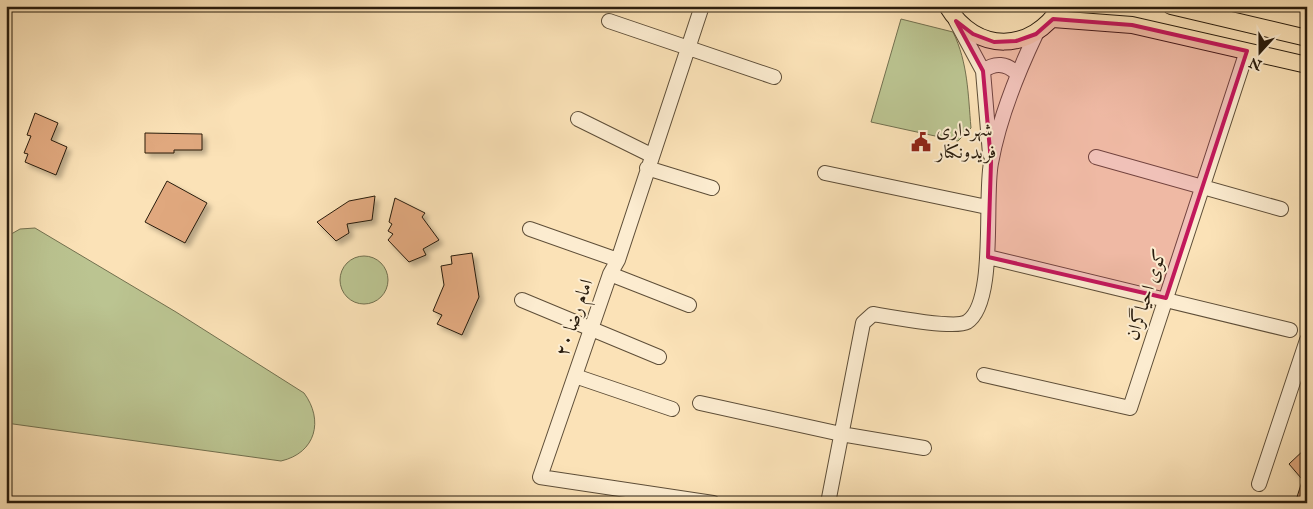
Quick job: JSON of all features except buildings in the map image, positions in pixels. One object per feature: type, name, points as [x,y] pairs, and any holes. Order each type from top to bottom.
[{"type":"main road","points":[[948,6],[956,21],[973,34],[994,42],[1016,41],[1036,34],[1057,13],[1100,14],[1132,26],[1307,64]]},
{"type":"main road","points":[[1171,6],[1307,38]]},
{"type":"street","name":"امام رضا ۲۰","points":[[702,6],[649,161],[618,260],[610,274],[540,477],[712,503]]},
{"type":"street","points":[[609,21],[774,77]]},
{"type":"street","points":[[828,503],[861,328],[866,319],[873,314],[959,326],[966,322],[979,306],[988,257],[987,207],[991,162],[983,71],[956,21]]},
{"type":"street","points":[[991,162],[1017,74],[1036,34]]},
{"type":"street","name":"کوی احیاگران","points":[[984,375],[1130,408],[1246,51]]},
{"type":"street","points":[[983,71],[994,64],[1000,64],[1007,66],[1017,74]]},
{"type":"street","points":[[578,119],[649,161],[712,188]]},
{"type":"street","points":[[1096,157],[1281,209]]},
{"type":"street","points":[[825,173],[987,207]]},
{"type":"street","points":[[530,229],[618,260]]},
{"type":"street","points":[[988,257],[1166,298],[1290,330]]},
{"type":"street","points":[[610,274],[689,305]]},
{"type":"street","points":[[522,300],[659,357]]},
{"type":"street","points":[[1259,484],[1307,340]]},
{"type":"street","points":[[575,376],[672,409]]},
{"type":"street","points":[[700,403],[841,434],[924,448]]},
{"type":"highlighted area","points":[[1053,19],[1132,25],[1247,51],[1166,298],[988,257],[991,162],[983,71],[956,21],[973,34],[994,42],[1016,41],[1036,34]]},
{"type":"green space","points":[[901,19],[953,32],[962,55],[968,91],[971,128],[958,141],[871,122]]},
{"type":"green space","points":[[35,228],[176,312],[304,393],[314,414],[315,424],[309,443],[293,457],[281,461],[6,423],[6,237],[20,229]]},
{"type":"green space","points":[[364,256],[373,258],[381,263],[386,271],[388,280],[386,289],[381,297],[373,302],[364,304],[355,302],[347,297],[342,289],[340,280],[342,271],[347,263],[355,258]]},
{"type":"place","name":"شهرداری فریدونکنار","points":[[921,142]]}]
